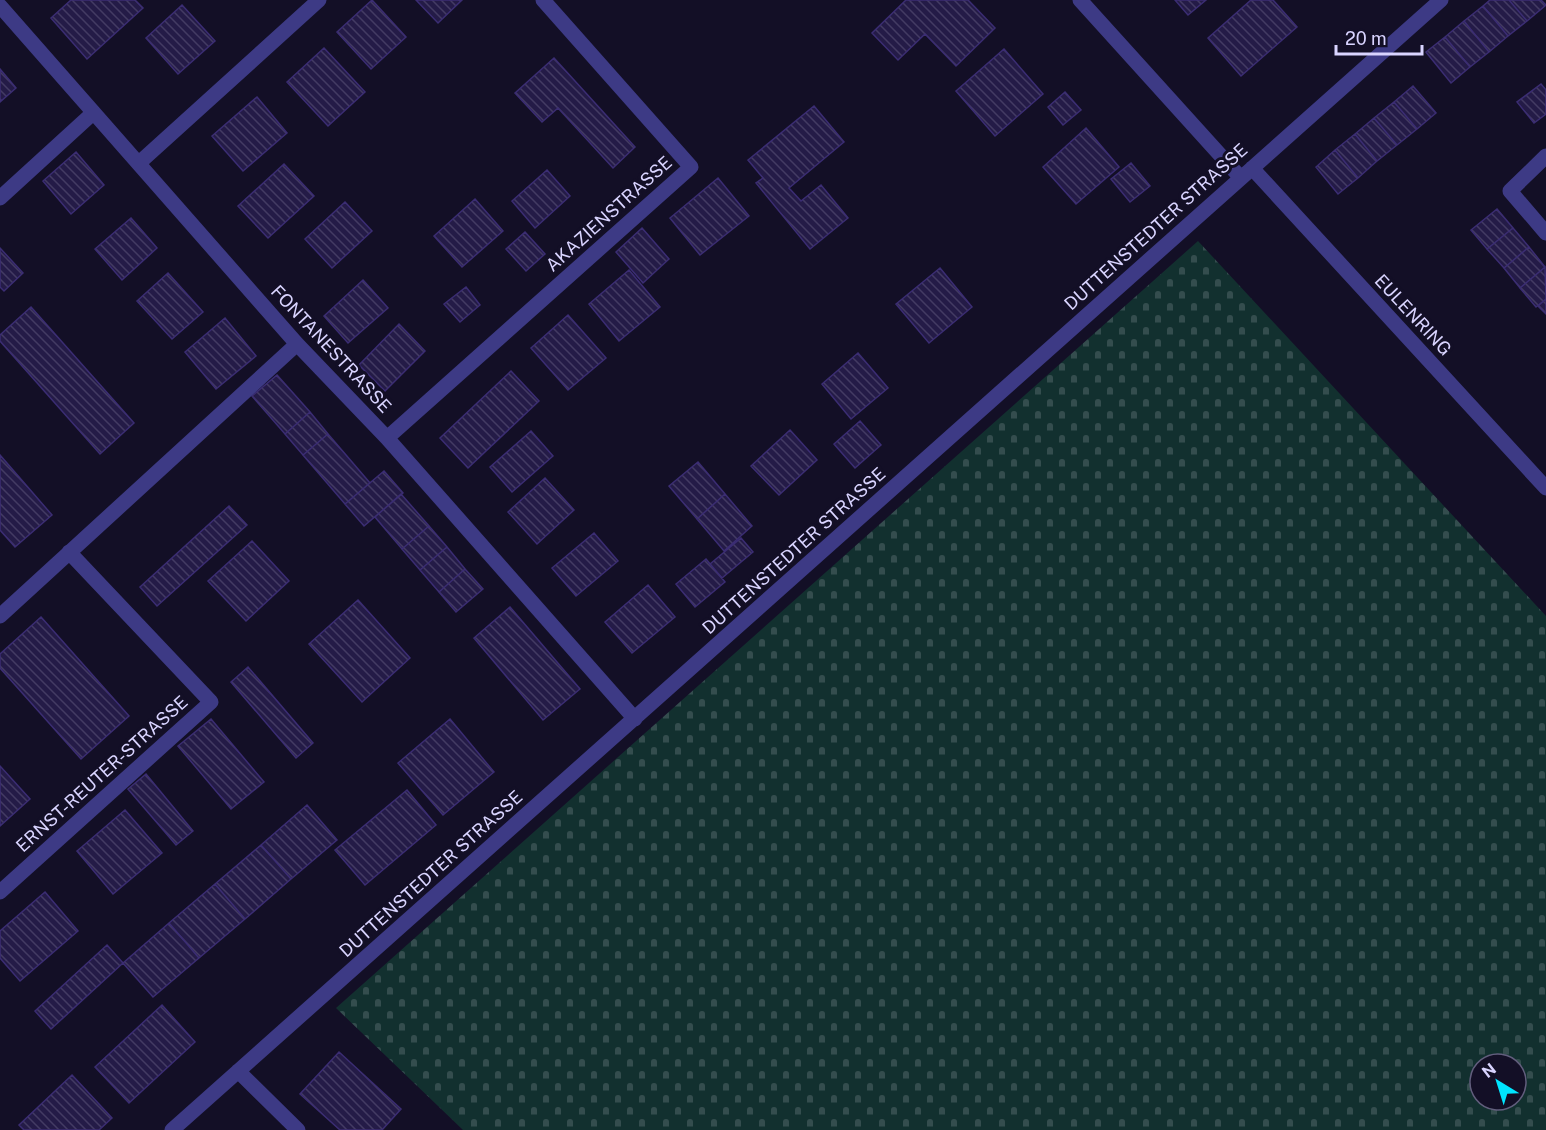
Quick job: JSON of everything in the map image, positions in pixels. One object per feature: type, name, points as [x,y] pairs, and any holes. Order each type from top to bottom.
[{"type":"street","points":[[139,163],[320,0]]},
{"type":"street","name":"AKAZIENSTRASSE","points":[[387,438],[691,167],[543,0]]},
{"type":"street","name":"EULENRING","points":[[1080,0],[1546,488]]},
{"type":"street","name":"DUTTENSTEDTER STRASSE","points":[[172,1130],[1441,0]]},
{"type":"street","name":"FONTANESTRASSE","points":[[0,6],[297,344],[387,438],[635,718]]},
{"type":"street","points":[[0,198],[93,113]]},
{"type":"street","points":[[1546,156],[1510,191],[1546,233]]},
{"type":"street","points":[[0,616],[297,344]]},
{"type":"street","name":"ERNST-REUTER-STRASSE","points":[[0,892],[211,702],[69,552]]},
{"type":"street","points":[[238,1071],[298,1130]]},
{"type":"green space","points":[[1198,241],[1546,616],[1546,1130],[463,1130],[336,1008]]},
{"type":"building","points":[[71,0],[135,0],[143,8],[87,59],[51,18]]},
{"type":"building","points":[[372,0],[406,37],[371,69],[337,32]]},
{"type":"building","points":[[416,0],[462,0],[438,23]]},
{"type":"building","points":[[906,0],[968,0],[995,28],[956,66],[925,34],[898,60],[872,33]]},
{"type":"building","points":[[1175,0],[1206,0],[1188,15]]},
{"type":"building","points":[[1251,0],[1273,0],[1297,27],[1241,76],[1208,38]]},
{"type":"building","points":[[1490,0],[1509,0],[1527,21],[1508,36],[1483,6]]},
{"type":"building","points":[[1509,0],[1541,0],[1546,5],[1527,21]]},
{"type":"building","points":[[182,5],[215,41],[178,74],[146,38]]},
{"type":"building","points":[[1483,6],[1508,36],[1489,52],[1464,21]]},
{"type":"building","points":[[1464,21],[1489,52],[1470,67],[1445,37]]},
{"type":"building","points":[[1445,37],[1470,67],[1451,83],[1426,52]]},
{"type":"building","points":[[324,48],[365,92],[328,126],[287,82]]},
{"type":"building","points":[[1004,49],[1043,94],[995,136],[956,91]]},
{"type":"building","points":[[554,58],[635,147],[613,168],[558,108],[542,122],[515,93]]},
{"type":"building","points":[[0,69],[16,88],[0,102]]},
{"type":"building","points":[[1541,84],[1546,90],[1546,114],[1534,123],[1517,102]]},
{"type":"building","points":[[1413,86],[1436,113],[1417,129],[1394,102]]},
{"type":"building","points":[[1065,92],[1081,110],[1063,125],[1048,107]]},
{"type":"building","points":[[257,97],[287,133],[243,171],[212,136]]},
{"type":"building","points":[[1394,102],[1417,129],[1397,145],[1374,118]]},
{"type":"building","points":[[814,106],[844,142],[789,188],[801,201],[821,185],[848,218],[810,249],[756,183],[763,178],[748,160]]},
{"type":"building","points":[[1374,118],[1397,145],[1377,161],[1355,134]]},
{"type":"building","points":[[1086,128],[1119,167],[1076,204],[1043,167]]},
{"type":"building","points":[[1355,134],[1377,161],[1358,178],[1335,150]]},
{"type":"building","points":[[1335,150],[1358,178],[1338,194],[1316,167]]},
{"type":"building","points":[[76,152],[104,185],[71,214],[43,181]]},
{"type":"building","points":[[1131,163],[1150,186],[1130,202],[1111,179]]},
{"type":"building","points":[[284,164],[314,196],[268,238],[238,206]]},
{"type":"building","points":[[547,170],[570,196],[535,228],[512,201]]},
{"type":"building","points":[[718,178],[749,216],[700,255],[670,218]]},
{"type":"building","points":[[475,199],[503,231],[462,267],[434,236]]},
{"type":"building","points":[[345,202],[372,231],[332,268],[305,239]]},
{"type":"building","points":[[1497,209],[1513,228],[1487,249],[1471,230]]},
{"type":"building","points":[[131,218],[157,248],[122,280],[95,249]]},
{"type":"building","points":[[642,228],[669,259],[643,283],[616,252]]},
{"type":"building","points":[[1513,228],[1529,247],[1504,268],[1487,249]]},
{"type":"building","points":[[525,232],[545,254],[526,271],[506,249]]},
{"type":"building","points":[[1529,247],[1545,267],[1520,288],[1504,268]]},
{"type":"building","points":[[0,248],[23,273],[4,291],[0,287]]},
{"type":"building","points":[[1545,267],[1546,299],[1536,307],[1520,288]]},
{"type":"building","points":[[940,268],[972,307],[929,343],[896,304]]},
{"type":"building","points":[[629,270],[660,307],[619,341],[589,304]]},
{"type":"building","points":[[168,273],[203,312],[172,339],[137,301]]},
{"type":"building","points":[[363,280],[388,308],[348,343],[324,316]]},
{"type":"building","points":[[466,287],[480,305],[460,322],[444,304]]},
{"type":"building","points":[[1546,299],[1546,314],[1538,306]]},
{"type":"building","points":[[31,307],[134,423],[100,454],[0,341],[0,335]]},
{"type":"building","points":[[568,315],[606,358],[568,390],[531,348]]},
{"type":"building","points":[[225,318],[256,356],[216,389],[185,352]]},
{"type":"building","points":[[399,324],[425,351],[385,391],[359,365]]},
{"type":"building","points":[[858,353],[888,388],[851,419],[822,384]]},
{"type":"building","points":[[511,371],[539,401],[468,468],[440,438]]},
{"type":"building","points":[[277,375],[310,412],[285,434],[252,396]]},
{"type":"building","points":[[310,412],[328,434],[303,455],[285,434]]},
{"type":"building","points":[[860,421],[881,445],[855,468],[834,444]]},
{"type":"building","points":[[790,430],[817,460],[779,495],[751,466]]},
{"type":"building","points":[[531,431],[553,456],[512,492],[490,467]]},
{"type":"building","points":[[328,434],[370,483],[345,504],[303,455]]},
{"type":"building","points":[[0,455],[52,515],[15,547],[0,530]]},
{"type":"building","points":[[698,462],[725,494],[697,519],[669,486]]},
{"type":"building","points":[[384,471],[403,493],[364,526],[345,504]]},
{"type":"building","points":[[545,478],[574,510],[537,544],[508,512]]},
{"type":"building","points":[[401,494],[429,526],[402,549],[375,517]]},
{"type":"building","points":[[725,494],[752,526],[724,551],[697,519]]},
{"type":"building","points":[[229,506],[247,525],[157,606],[140,587]]},
{"type":"building","points":[[429,526],[447,547],[420,570],[402,549]]},
{"type":"building","points":[[594,533],[618,561],[576,596],[552,568]]},
{"type":"building","points":[[741,538],[753,552],[722,578],[710,564]]},
{"type":"building","points":[[252,541],[289,581],[246,621],[208,581]]},
{"type":"building","points":[[447,547],[465,569],[439,592],[420,570]]},
{"type":"building","points":[[706,559],[725,582],[695,607],[676,584]]},
{"type":"building","points":[[465,569],[483,589],[456,612],[439,592]]},
{"type":"building","points":[[648,585],[675,617],[632,653],[605,622]]},
{"type":"building","points":[[358,600],[410,658],[362,702],[309,644]]},
{"type":"building","points":[[510,607],[580,689],[543,720],[474,638]]},
{"type":"building","points":[[41,617],[129,716],[81,759],[0,668],[0,654]]},
{"type":"building","points":[[248,667],[313,743],[296,758],[231,682]]},
{"type":"building","points":[[211,719],[264,782],[231,809],[178,746]]},
{"type":"building","points":[[450,719],[494,772],[443,815],[398,763]]},
{"type":"building","points":[[0,766],[30,799],[0,826]]},
{"type":"building","points":[[146,774],[193,831],[176,845],[128,789]]},
{"type":"building","points":[[407,790],[436,825],[365,885],[335,850]]},
{"type":"building","points":[[307,805],[337,840],[291,879],[261,845]]},
{"type":"building","points":[[125,810],[162,853],[113,894],[77,851]]},
{"type":"building","points":[[261,845],[291,879],[245,919],[215,884]]},
{"type":"building","points":[[215,884],[245,919],[199,958],[169,923]]},
{"type":"building","points":[[45,892],[78,931],[20,981],[0,958],[0,931]]},
{"type":"building","points":[[169,923],[199,958],[153,997],[123,963]]},
{"type":"building","points":[[107,945],[123,963],[51,1029],[35,1011]]},
{"type":"building","points":[[162,1005],[195,1042],[129,1103],[95,1067]]},
{"type":"building","points":[[339,1052],[401,1109],[382,1130],[340,1130],[300,1094]]},
{"type":"building","points":[[72,1075],[112,1118],[99,1130],[24,1130],[19,1125]]}]
